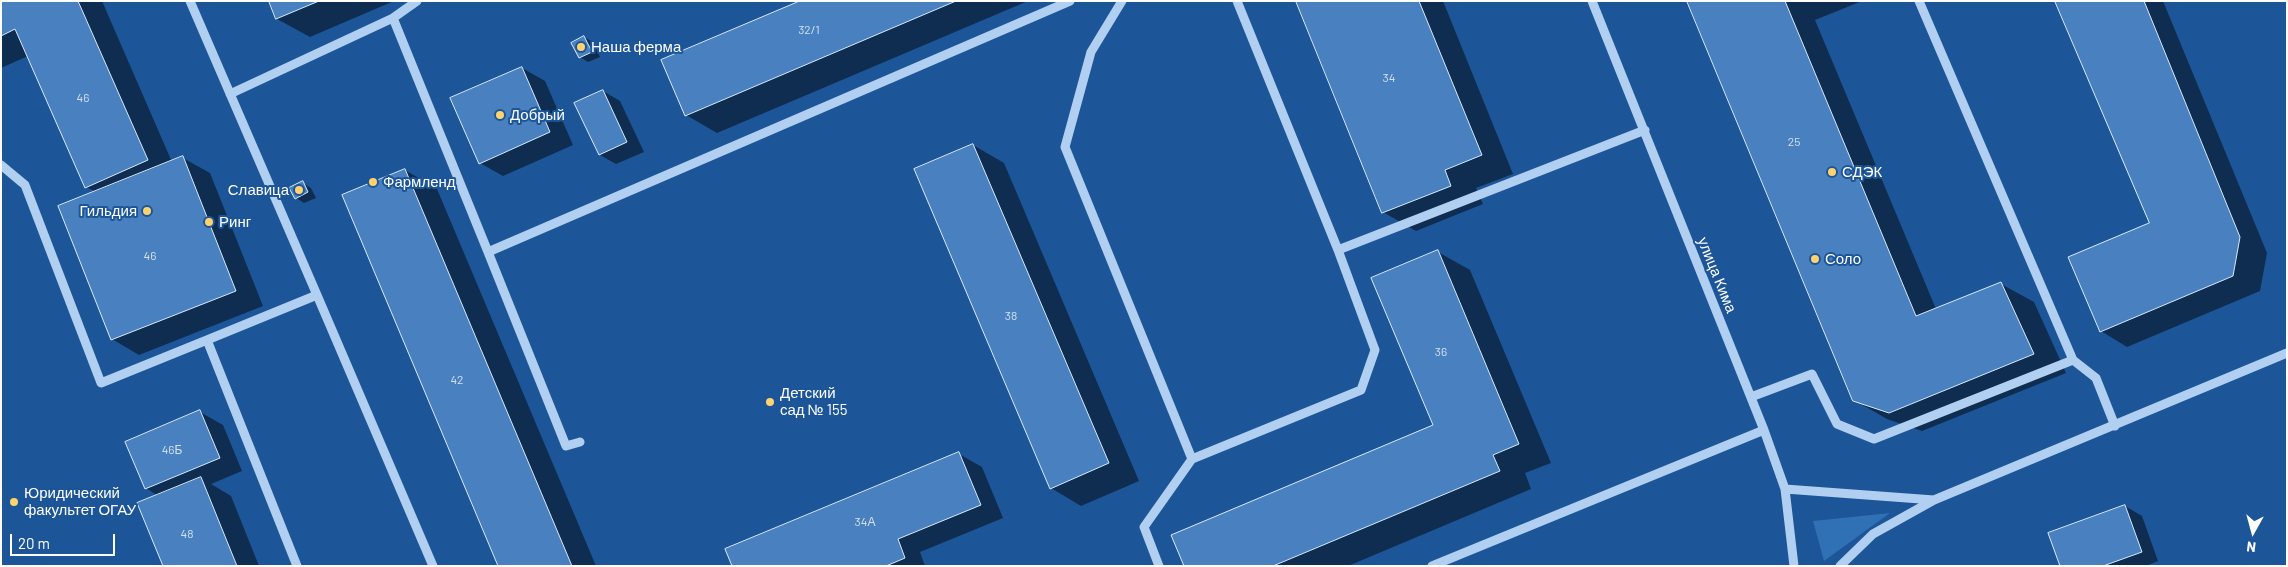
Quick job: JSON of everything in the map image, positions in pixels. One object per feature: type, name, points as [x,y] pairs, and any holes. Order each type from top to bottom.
[{"type":"street","points":[[190,1],[433,566]]},
{"type":"street","points":[[230,94],[393,18],[417,1]]},
{"type":"street","points":[[488,252],[1070,1]]},
{"type":"street","points":[[1122,1],[1091,52],[1066,147],[1192,459]]},
{"type":"street","points":[[1159,566],[1144,527],[1192,459],[1361,390],[1376,350],[1338,250],[1237,1]]},
{"type":"street","name":"улица Кима","points":[[1592,1],[1764,430],[1785,489],[1794,566]]},
{"type":"street","points":[[1919,1],[2073,360],[2096,378],[2115,426]]},
{"type":"street","points":[[393,18],[566,446],[580,442]]},
{"type":"street","points":[[1338,250],[1644,130]]},
{"type":"street","points":[[1,165],[25,185],[102,383],[317,295]]},
{"type":"street","points":[[207,340],[297,566]]},
{"type":"street","points":[[1840,566],[1873,534],[1934,500],[2287,353]]},
{"type":"street","points":[[1751,397],[1812,374],[1837,424],[1874,439],[2073,360]]},
{"type":"street","points":[[1432,566],[1448,563],[1764,430]]},
{"type":"street","points":[[1785,489],[1934,500]]},
{"type":"shaded area","points":[[1890,513],[1824,561],[1813,521]]},
{"type":"building","points":[[1,1],[78,1],[148,160],[85,188],[15,29],[1,36]]},
{"type":"building","points":[[269,1],[319,1],[276,19]]},
{"type":"building","points":[[800,1],[956,1],[685,116],[661,60]]},
{"type":"building","points":[[1296,1],[1419,1],[1482,155],[1445,170],[1451,186],[1382,213]]},
{"type":"building","points":[[1687,1],[1785,1],[1916,316],[2001,282],[2034,354],[1889,413],[1853,401]]},
{"type":"building","points":[[2055,1],[2144,1],[2240,237],[2233,276],[2100,332],[2068,257],[2149,223]]},
{"type":"building","name":"Наша ферма","points":[[584,36],[592,52],[579,58],[571,43]]},
{"type":"building","name":"Добрый","points":[[522,67],[550,132],[479,164],[450,98]]},
{"type":"building","points":[[603,90],[627,142],[599,155],[574,103]]},
{"type":"building","points":[[973,144],[1109,463],[1050,489],[914,169]]},
{"type":"building","points":[[183,156],[236,291],[111,340],[58,206]]},
{"type":"building","points":[[405,169],[572,566],[498,566],[342,195]]},
{"type":"building","name":"Славица","points":[[303,181],[308,192],[295,199],[289,188]]},
{"type":"building","points":[[1438,250],[1519,444],[1493,455],[1500,471],[1273,566],[1184,566],[1171,535],[1433,425],[1371,278]]},
{"type":"building","points":[[200,410],[220,458],[145,489],[125,442]]},
{"type":"building","points":[[959,452],[981,505],[898,539],[905,558],[886,566],[732,566],[725,549]]},
{"type":"building","points":[[201,477],[237,566],[163,566],[137,503]]},
{"type":"building","points":[[2125,505],[2142,552],[2103,566],[2060,566],[2048,533]]},
{"type":"place","name":"Наша ферма","points":[[581,47]]},
{"type":"place","name":"Добрый","points":[[500,115]]},
{"type":"place","name":"СДЭК","points":[[1832,172]]},
{"type":"place","name":"Фармленд","points":[[373,182]]},
{"type":"place","name":"Славица","points":[[299,190]]},
{"type":"place","name":"Гильдия","points":[[147,211]]},
{"type":"place","name":"Ринг","points":[[209,222]]},
{"type":"place","name":"Соло","points":[[1815,259]]},
{"type":"place","name":"Детский сад № 155","points":[[770,402]]},
{"type":"place","name":"Юридический факультет ОГАУ","points":[[14,502]]}]
